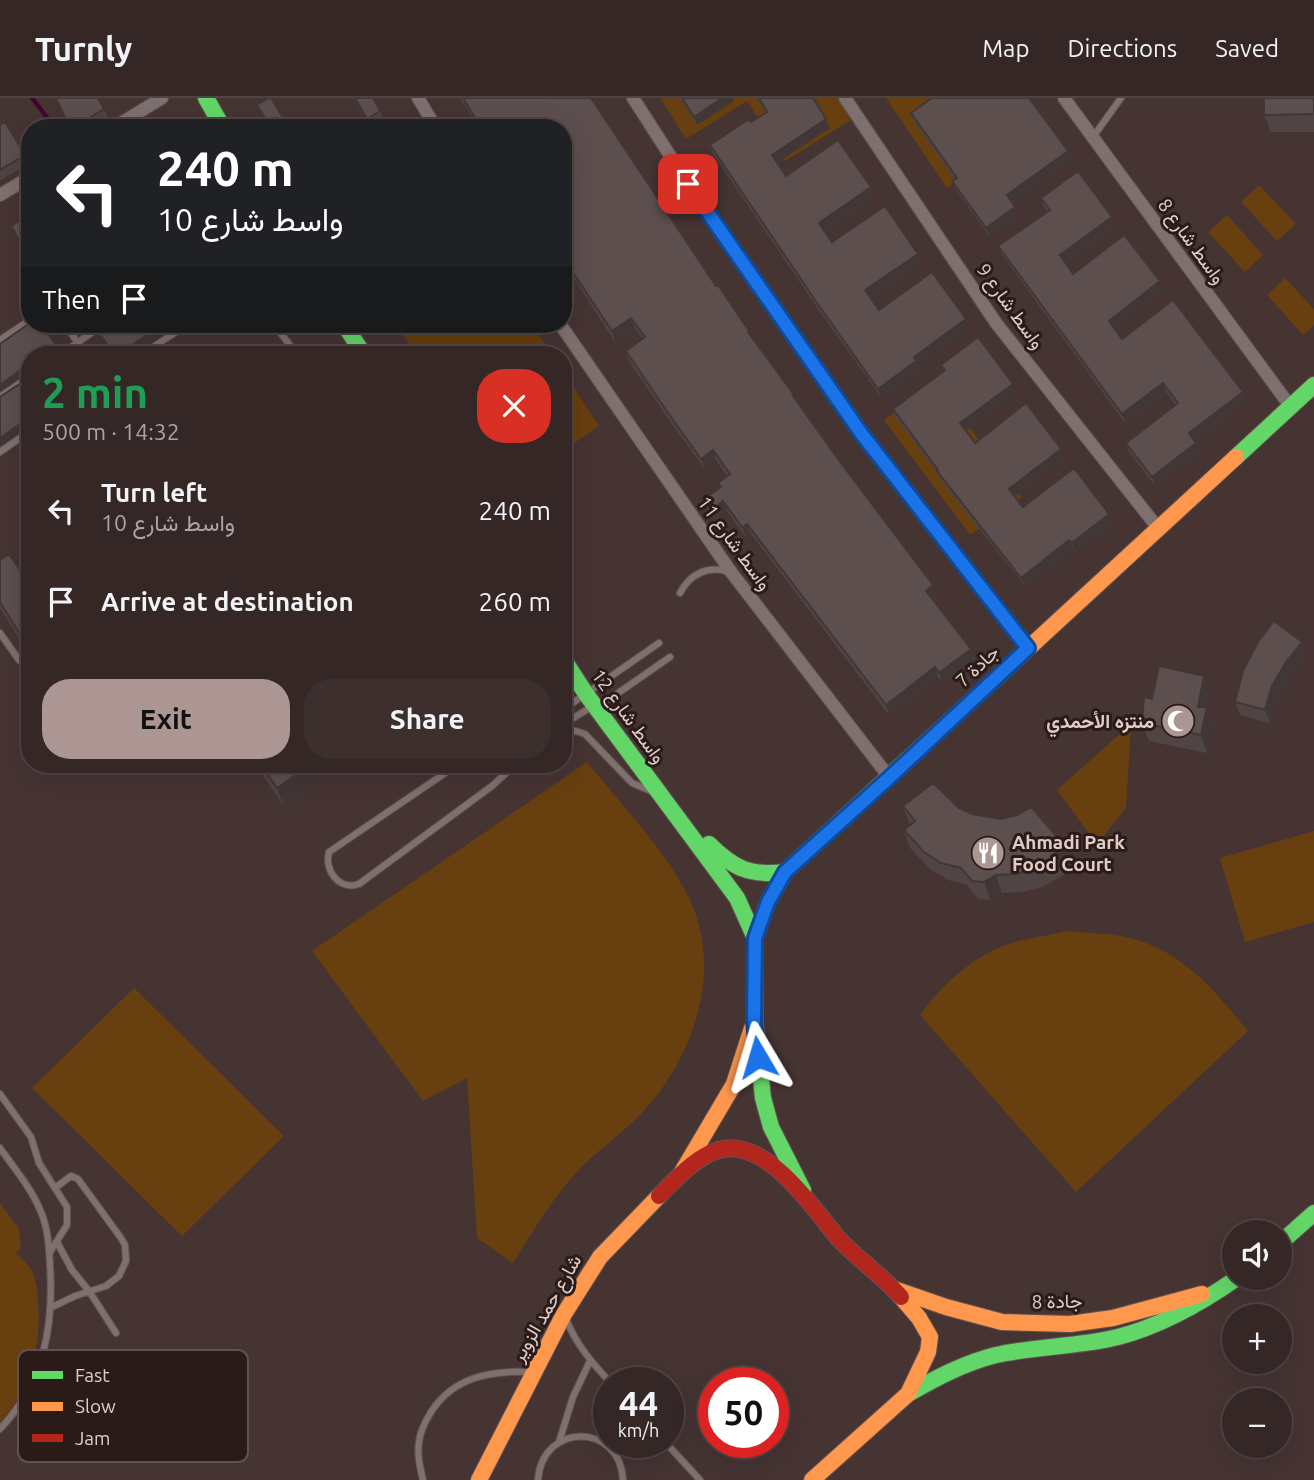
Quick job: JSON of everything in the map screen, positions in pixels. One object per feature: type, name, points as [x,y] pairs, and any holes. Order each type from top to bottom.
[{"type":"main road","points":[[206,98],[218,119]]},
{"type":"main road","name":"جادة 7","points":[[806,1197],[771,1127],[763,1098],[754,1021],[755,938],[768,902],[785,872],[1314,385]]},
{"type":"main road","name":"واسط شارع 12","points":[[572,672],[737,898],[755,938]]},
{"type":"main road","name":"واسط شارع 12","points":[[662,796],[724,859],[741,871],[765,875],[785,872]]},
{"type":"main road","name":"جادة 7","points":[[678,1177],[734,1084],[754,1021]]},
{"type":"main road","points":[[678,1177],[700,1160],[721,1149],[736,1148],[764,1160],[785,1176],[806,1197],[840,1240],[894,1289],[919,1318],[930,1337],[928,1352],[908,1394],[812,1480]]},
{"type":"main road","name":"شارع حمد الزوير","points":[[479,1480],[564,1314],[600,1257],[678,1177]]},
{"type":"main road","points":[[1292,1232],[1314,1213]]},
{"type":"main road","name":"جادة 8","points":[[894,1289],[1002,1322],[1070,1324],[1113,1318],[1222,1288]]},
{"type":"main road","name":"جادة 8","points":[[908,1394],[960,1366],[996,1355],[1097,1341],[1132,1332],[1185,1311],[1222,1288]]},
{"type":"street","points":[[128,119],[162,98]]},
{"type":"street","points":[[418,98],[431,119]]},
{"type":"street","points":[[634,98],[716,227],[861,433],[1028,648]]},
{"type":"street","name":"واسط شارع 9","points":[[845,98],[996,323],[1158,528]]},
{"type":"street","name":"واسط شارع 8","points":[[1064,98],[1290,407]]},
{"type":"street","points":[[0,195],[21,182]]},
{"type":"street","name":"واسط شارع 11","points":[[566,333],[731,572],[890,777]]},
{"type":"lane","points":[[1091,138],[1121,98]]},
{"type":"lane","points":[[0,340],[21,326]]},
{"type":"lane","points":[[71,333],[80,346]]},
{"type":"lane","points":[[74,346],[92,333]]},
{"type":"lane","points":[[155,346],[174,333]]},
{"type":"lane","points":[[0,397],[21,382]]},
{"type":"lane","points":[[0,452],[21,437]]},
{"type":"lane","points":[[680,593],[697,574],[714,569],[731,572]]},
{"type":"lane","points":[[0,633],[21,662]]},
{"type":"lane","points":[[572,718],[659,643]]},
{"type":"lane","points":[[572,707],[592,702],[670,657]]},
{"type":"lane","points":[[572,732],[584,734],[632,783],[662,796]]},
{"type":"lane","points":[[445,773],[329,852],[329,869],[341,883],[348,886],[359,884],[507,773]]},
{"type":"lane","points":[[0,1094],[32,1138],[38,1163],[65,1202],[68,1212],[67,1225],[49,1254]]},
{"type":"lane","points":[[0,1148],[35,1200],[46,1225],[50,1308],[49,1331],[44,1350]]},
{"type":"lane","points":[[50,1308],[106,1286],[119,1276],[126,1261],[125,1245],[76,1177],[71,1176],[55,1188]]},
{"type":"lane","points":[[57,1242],[72,1269],[116,1333]]},
{"type":"lane","points":[[564,1314],[572,1334],[596,1367]]},
{"type":"lane","points":[[538,1480],[543,1459],[559,1442],[573,1397],[590,1361]]},
{"type":"lane","points":[[423,1480],[418,1455],[419,1438],[428,1416],[439,1400],[457,1385],[478,1376],[506,1371],[534,1372]]},
{"type":"lane","points":[[0,1429],[18,1408]]},
{"type":"lane","points":[[559,1442],[581,1436],[603,1442],[619,1459],[623,1480]]},
{"type":"lane","points":[[680,1458],[700,1480]]},
{"type":"shaded area","points":[[660,98],[837,98],[851,120],[785,161],[747,101],[686,139]]},
{"type":"shaded area","points":[[886,98],[961,98],[998,153],[947,188]]},
{"type":"shaded area","points":[[1259,185],[1296,224],[1277,241],[1241,202]]},
{"type":"shaded area","points":[[1227,215],[1263,255],[1245,272],[1208,232]]},
{"type":"shaded area","points":[[1285,278],[1314,309],[1314,325],[1303,335],[1267,295]]},
{"type":"shaded area","points":[[402,333],[537,333],[546,346],[411,346]]},
{"type":"shaded area","points":[[935,382],[1022,497],[970,535],[884,420]]},
{"type":"shaded area","points":[[572,385],[599,426],[572,445]]},
{"type":"shaded area","points":[[1131,724],[1126,808],[1097,844],[1057,790]]},
{"type":"shaded area","points":[[587,762],[669,863],[689,898],[699,926],[704,956],[703,986],[687,1044],[657,1096],[565,1185],[513,1263],[477,1238],[467,1078],[423,1101],[312,951]]},
{"type":"shaded area","points":[[1314,831],[1314,922],[1245,942],[1220,858]]},
{"type":"shaded area","points":[[1067,931],[1121,936],[1161,950],[1178,960],[1208,985],[1248,1031],[1076,1192],[920,1015],[963,969],[990,952],[1019,941]]},
{"type":"shaded area","points":[[134,988],[284,1136],[182,1236],[32,1088]]},
{"type":"shaded area","points":[[0,1203],[19,1229],[21,1248],[16,1253],[34,1276],[39,1317],[36,1350],[18,1350],[18,1398],[0,1422]]},
{"type":"building","points":[[56,98],[98,98],[104,109],[88,119],[66,119]]},
{"type":"building","points":[[271,98],[284,119],[266,119],[257,105]]},
{"type":"building","points":[[355,98],[373,98],[380,111],[367,119]]},
{"type":"building","points":[[463,98],[591,98],[748,332],[838,459],[933,585],[926,591],[971,649],[939,673],[935,667],[886,705],[747,524],[742,527],[723,501],[712,510],[704,499],[721,487],[718,483],[730,474],[713,450],[701,459],[626,351],[645,337],[631,318],[612,331],[572,271],[572,119],[476,119]]},
{"type":"building","points":[[682,98],[722,98],[694,117]]},
{"type":"building","points":[[759,98],[813,98],[826,119],[772,155],[786,176],[838,140],[871,187],[819,223],[832,242],[885,206],[918,254],[865,290],[879,310],[932,272],[966,319],[914,357],[916,361],[878,389],[710,145],[749,119],[751,122],[767,112]]},
{"type":"building","points":[[932,98],[1029,98],[1068,151],[1007,195],[1015,207],[986,228],[952,181],[957,178],[911,113]]},
{"type":"building","points":[[1264,98],[1314,98],[1314,114],[1264,115]]},
{"type":"building","points":[[5,122],[19,145],[21,144],[21,157],[0,170],[0,125]]},
{"type":"building","points":[[1078,171],[1112,217],[1060,255],[1073,274],[1124,235],[1160,281],[1109,321],[1122,339],[1173,300],[1243,392],[1189,433],[1196,443],[1152,477],[1126,443],[1178,403],[1163,383],[1122,414],[998,246],[1050,210],[1041,198]]},
{"type":"building","points":[[21,220],[21,239],[19,240],[11,226]]},
{"type":"building","points":[[21,329],[21,333],[47,333],[56,345],[21,346],[21,370],[0,385],[0,344]]},
{"type":"building","points":[[99,333],[150,333],[130,346],[108,346]]},
{"type":"building","points":[[978,337],[1013,384],[960,423],[975,443],[1026,403],[1061,449],[1009,489],[1023,507],[1074,468],[1109,514],[1072,543],[1069,540],[1021,578],[937,471],[893,409],[945,370],[941,365]]},
{"type":"building","points":[[21,383],[21,423],[0,438],[0,397]]},
{"type":"building","points":[[9,554],[21,572],[21,629],[18,631],[0,602],[0,560]]},
{"type":"building","points":[[1274,621],[1302,642],[1272,686],[1265,710],[1235,702],[1243,671],[1258,642]]},
{"type":"building","points":[[1159,666],[1204,676],[1198,707],[1207,707],[1201,735],[1142,723],[1144,697],[1152,699]]},
{"type":"building","points":[[267,773],[299,773],[277,788]]},
{"type":"building","name":"Ahmadi Park Food Court","points":[[933,783],[959,808],[972,814],[1001,819],[1017,815],[1031,807],[1060,840],[1050,847],[1058,857],[1036,869],[996,875],[984,882],[972,881],[961,868],[941,863],[924,852],[904,830],[915,821],[903,806]]},
{"type":"waterway","points":[[32,98],[48,119]]},
{"type":"traffic: fast","points":[[206,98],[218,119]]},
{"type":"traffic: fast","points":[[350,333],[358,346]]},
{"type":"traffic: fast","points":[[1236,457],[1314,385]]},
{"type":"traffic: fast","points":[[572,672],[737,898],[755,938]]},
{"type":"traffic: fast","points":[[803,1190],[771,1127],[763,1098],[755,1021],[755,938],[768,902],[785,872],[907,760]]},
{"type":"traffic: fast","points":[[709,844],[743,869],[762,873],[785,872]]},
{"type":"traffic: fast","points":[[1292,1232],[1314,1213]]},
{"type":"traffic: fast","points":[[908,1394],[950,1372],[996,1355],[1103,1340],[1150,1327],[1222,1288]]},
{"type":"traffic: slow","points":[[907,760],[1236,457]]},
{"type":"traffic: slow","points":[[682,1172],[734,1084],[752,1028]]},
{"type":"traffic: slow","points":[[479,1480],[564,1314],[600,1257],[659,1196]]},
{"type":"traffic: slow","points":[[894,1289],[1002,1322],[1070,1324],[1113,1318],[1202,1294]]},
{"type":"traffic: slow","points":[[812,1480],[908,1394],[928,1352],[930,1337],[919,1318],[901,1297]]},
{"type":"traffic: jam","points":[[659,1196],[688,1168],[714,1151],[740,1149],[757,1155],[788,1179],[838,1238],[901,1297]]},
{"type":"place","name":"منتزه الأحمدي","points":[[1178,721]]},
{"type":"place","name":"Ahmadi Park Food Court","points":[[988,853]]},
{"type":"route","points":[[688,184],[861,433],[1028,648],[785,872],[768,902],[755,938],[754,1021],[758,1057]]}]
